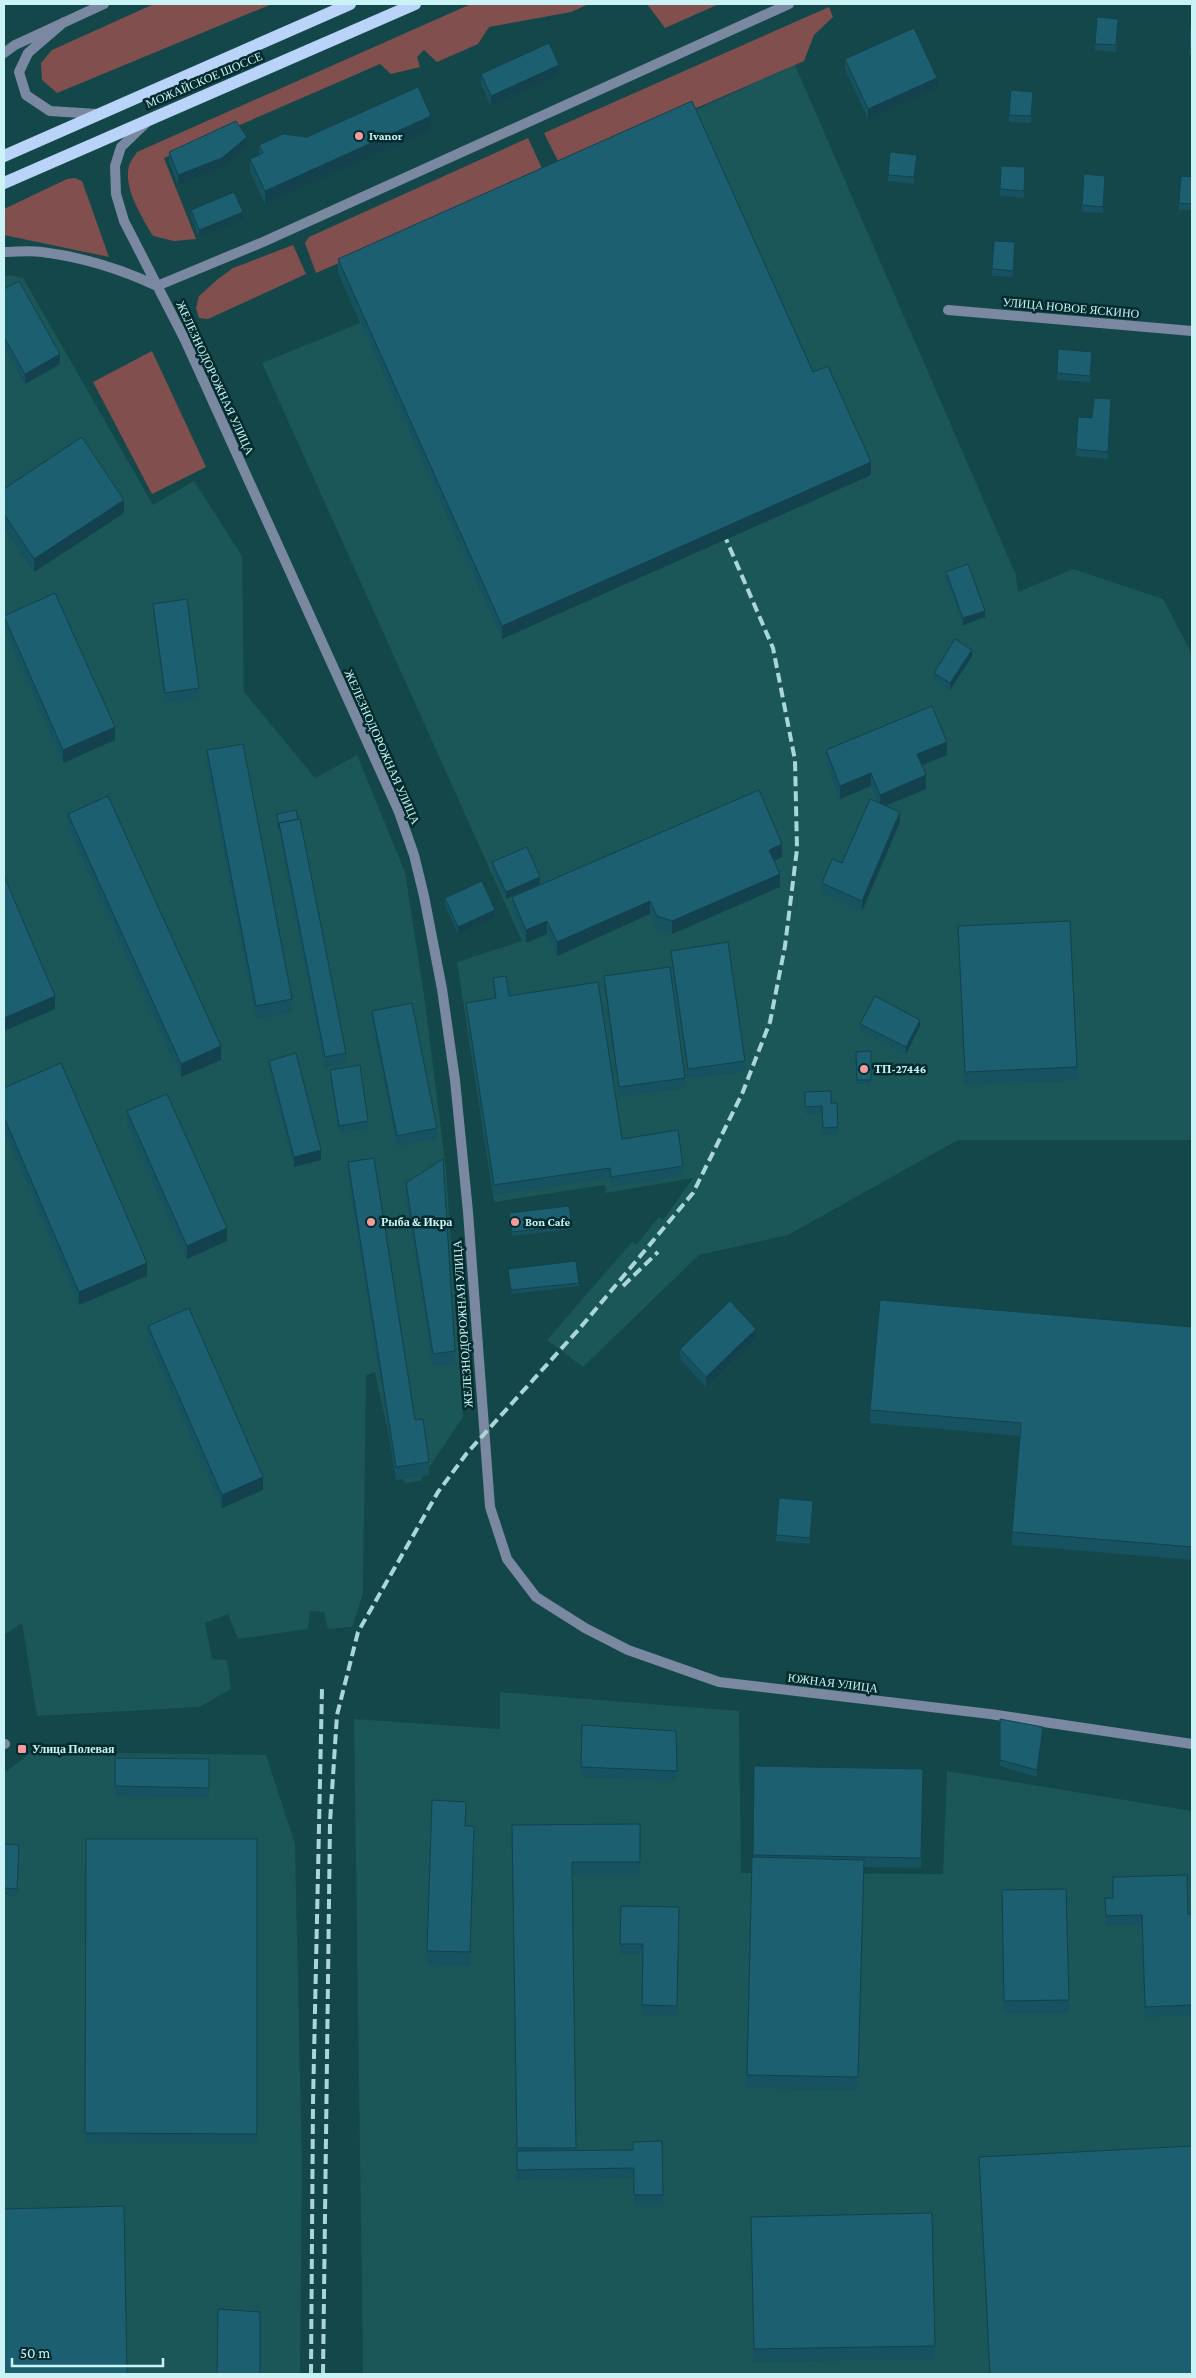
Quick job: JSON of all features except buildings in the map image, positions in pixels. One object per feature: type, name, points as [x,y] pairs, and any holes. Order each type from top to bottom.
[{"type":"main road","name":"МОЖАЙСКОЕ ШОССЕ","points":[[4,156],[350,4]]},
{"type":"main road","name":"МОЖАЙСКОЕ ШОССЕ","points":[[4,183],[415,4]]},
{"type":"street","points":[[4,53],[16,45],[104,4]]},
{"type":"street","points":[[4,252],[41,252],[72,258],[130,274],[157,286],[263,242],[789,4]]},
{"type":"street","points":[[64,22],[28,53],[18,72],[26,95],[50,111],[98,114]]},
{"type":"street","name":"ЖЕЛЕЗНОДОРОЖНАЯ УЛИЦА","points":[[152,118],[121,147],[115,166],[116,194],[124,221],[185,340],[399,812],[414,855],[442,988],[455,1080],[468,1212],[490,1507],[507,1559]]},
{"type":"street","name":"УЛИЦА НОВОЕ ЯСКИНО","points":[[948,310],[1192,331]]},
{"type":"street","name":"ЮЖНАЯ УЛИЦА","points":[[507,1559],[536,1597],[585,1628],[628,1650],[719,1682],[990,1714],[1192,1744]]},
{"type":"shaded area","points":[[154,4],[272,4],[57,93],[42,80],[41,63],[52,50]]},
{"type":"shaded area","points":[[471,4],[589,4],[571,12],[489,27],[478,44],[437,62],[424,50],[417,57],[420,67],[391,74],[380,64],[164,158],[196,239],[174,241],[153,236],[135,202],[129,184],[130,162],[137,152]]},
{"type":"shaded area","points":[[647,4],[719,4],[665,28]]},
{"type":"shaded area","points":[[829,7],[833,17],[814,35],[804,61],[561,167],[544,133]]},
{"type":"shaded area","points":[[795,65],[1016,575],[1018,592],[1073,569],[1163,599],[1192,654],[1192,1140],[958,1140],[788,1235],[699,1255],[583,1367],[547,1340],[632,1242],[636,1245],[659,1217],[663,1220],[693,1178],[606,1193],[605,1185],[494,1202],[457,962],[522,941],[262,363],[360,323],[338,272]]},
{"type":"shaded area","points":[[528,138],[544,173],[316,273],[305,243],[309,237]]},
{"type":"shaded area","points":[[75,178],[82,181],[109,257],[4,235],[4,209],[67,179]]},
{"type":"shaded area","points":[[293,245],[306,274],[208,319],[199,318],[196,308],[199,296],[218,279],[233,268]]},
{"type":"shaded area","points":[[10,275],[23,278],[153,505],[194,481],[242,556],[244,692],[315,778],[357,755],[405,872],[425,1002],[446,1169],[463,1417],[420,1481],[405,1483],[396,1468],[375,1372],[366,1375],[363,1594],[352,1627],[328,1629],[324,1612],[310,1611],[308,1629],[238,1639],[228,1614],[205,1623],[212,1659],[227,1660],[231,1689],[199,1707],[37,1716],[22,1623],[4,1635],[4,277]]},
{"type":"shaded area","points":[[152,351],[206,467],[152,494],[93,382]]},
{"type":"shaded area","points":[[500,1692],[739,1711],[741,1873],[943,1874],[947,1771],[1192,1811],[1192,2374],[363,2374],[354,1719],[500,1729]]},
{"type":"shaded area","points":[[32,1752],[266,1755],[295,1844],[302,2165],[300,2374],[4,2374],[4,1773]]},
{"type":"railway","points":[[323,2374],[330,1822],[337,1715],[358,1632],[438,1492],[467,1453],[580,1328],[693,1193],[742,1094],[770,1022],[785,946],[797,849],[795,760],[773,648],[726,539]]},
{"type":"railway","points":[[623,1286],[658,1252]]},
{"type":"railway","points":[[311,2374],[313,2102],[322,1689]]},
{"type":"place","name":"Ivanor","points":[[359,136]]},
{"type":"place","name":"ТП-27446","points":[[864,1069]]},
{"type":"place","name":"Рыба & Икра","points":[[371,1222]]},
{"type":"place","name":"Bon Cafe","points":[[515,1222]]},
{"type":"place","name":"Улица Полевая","points":[[22,1749]]}]
